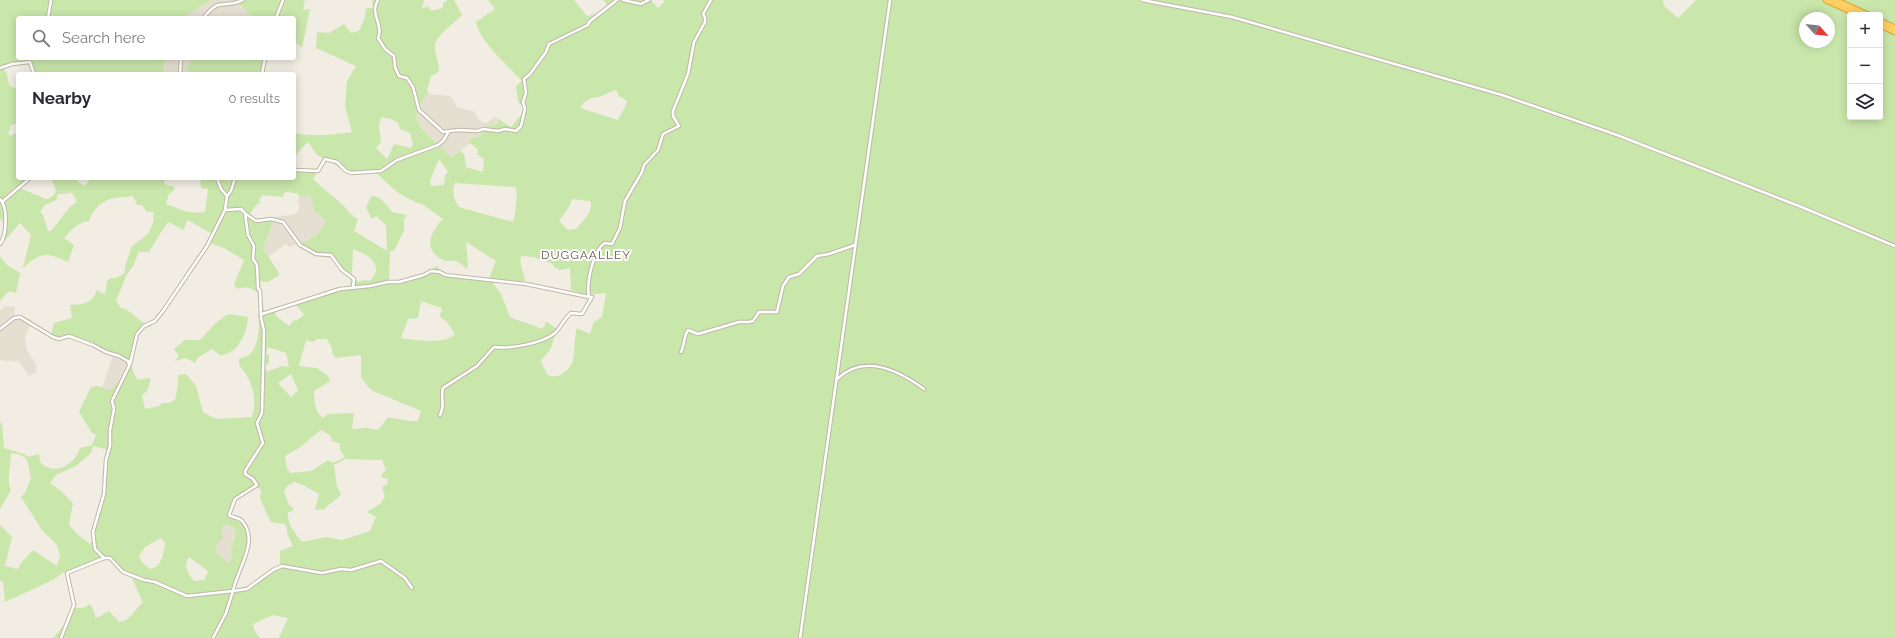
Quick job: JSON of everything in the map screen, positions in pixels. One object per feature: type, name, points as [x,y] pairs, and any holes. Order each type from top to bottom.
[{"type":"highway","points":[[1826,0],[1852,12]]},
{"type":"highway","points":[[1835,0],[1861,12]]},
{"type":"highway","points":[[1883,22],[1895,28]]},
{"type":"highway","points":[[1883,26],[1895,32]]},
{"type":"street","points":[[48,16],[51,0]]},
{"type":"street","points":[[205,16],[219,5],[236,4],[243,0]]},
{"type":"street","points":[[277,16],[283,0]]},
{"type":"street","points":[[378,0],[374,11],[381,30],[378,38],[385,49],[394,56],[395,67],[399,76],[407,78],[413,87],[419,110],[432,121],[439,130],[448,133],[458,130],[478,131],[483,129],[498,131],[505,129],[516,131],[521,126],[525,109],[523,102],[526,93],[524,79],[530,74],[546,52],[549,44],[588,25],[589,22],[617,0]]},
{"type":"street","points":[[623,0],[641,4],[649,0]]},
{"type":"street","points":[[440,415],[444,407],[442,395],[443,388],[477,366],[490,349],[494,347],[522,346],[554,333],[565,318],[571,313],[582,314],[592,298],[589,297],[587,287],[591,280],[590,271],[600,246],[605,242],[612,244],[620,228],[625,201],[642,172],[644,165],[658,150],[663,134],[679,126],[673,116],[673,111],[685,84],[694,42],[705,22],[706,17],[703,14],[711,0]]},
{"type":"street","points":[[800,638],[890,0]]},
{"type":"street","points":[[1142,0],[1232,17],[1502,95],[1617,135],[1806,208],[1895,246]]},
{"type":"street","points":[[180,72],[181,60]]},
{"type":"street","points":[[262,72],[265,60]]},
{"type":"street","points":[[0,68],[12,64],[30,62],[33,72]]},
{"type":"street","points":[[296,170],[318,171],[325,159],[337,162],[346,171],[351,173],[382,171],[397,160],[438,145],[444,141],[448,133]]},
{"type":"street","points":[[0,244],[4,240],[5,208],[1,200],[27,180]]},
{"type":"street","points":[[218,180],[221,188],[227,196]]},
{"type":"street","points":[[104,558],[95,549],[93,532],[104,494],[106,460],[110,446],[110,430],[114,409],[112,401],[130,364],[137,334],[144,326],[155,321],[163,311],[207,246],[225,210],[227,196],[231,191],[234,180]]},
{"type":"street","points":[[225,210],[241,209],[256,221],[271,219],[284,222],[300,245],[316,254],[331,255],[342,270],[354,279],[353,287]]},
{"type":"street","points":[[213,638],[226,613],[234,591],[235,581],[249,549],[249,536],[243,522],[240,519],[229,517],[229,515],[235,499],[257,486],[253,479],[245,474],[245,471],[263,443],[257,423],[262,413],[264,331],[257,265],[253,258],[254,246],[248,235],[245,213]]},
{"type":"street","points":[[681,352],[684,346],[684,338],[688,330],[698,334],[739,322],[753,321],[759,312],[777,312],[783,286],[789,277],[799,274],[817,256],[829,254],[855,245]]},
{"type":"street","points":[[262,314],[340,289],[370,286],[388,282],[399,282],[424,275],[431,271],[440,272],[445,275],[526,284],[589,297]]},
{"type":"street","points":[[0,329],[14,318],[20,317],[53,337],[59,339],[69,336],[94,345],[106,352],[120,356],[130,364]]},
{"type":"street","points":[[837,379],[845,371],[856,367],[882,366],[906,376],[924,389]]},
{"type":"street","points":[[61,638],[74,605],[67,573],[104,558],[110,558],[124,572],[190,596],[247,589],[273,570],[282,566],[322,573],[341,569],[351,570],[378,561],[387,564],[405,578],[412,588]]},
{"type":"shaded area","points":[[211,0],[233,0],[245,9],[250,16],[185,16]]},
{"type":"shaded area","points":[[166,60],[192,60],[186,68],[190,72],[162,72]]},
{"type":"shaded area","points":[[426,95],[450,96],[457,107],[475,112],[478,119],[482,122],[487,123],[495,116],[498,119],[498,123],[488,127],[481,136],[469,139],[470,143],[452,158],[424,131],[417,120],[416,112]]},
{"type":"shaded area","points":[[310,194],[315,212],[327,220],[322,231],[312,238],[296,245],[289,247],[286,244],[269,256],[263,248],[275,217],[295,214],[298,211],[298,199],[301,195]]},
{"type":"shaded area","points":[[6,306],[15,307],[15,316],[21,316],[32,320],[25,338],[27,350],[37,366],[36,373],[29,376],[19,362],[0,360],[0,310]]},
{"type":"shaded area","points":[[113,355],[120,357],[129,364],[117,384],[109,390],[102,388]]},
{"type":"shaded area","points":[[227,524],[234,528],[236,533],[231,551],[232,559],[229,563],[216,552],[216,545],[223,528]]},
{"type":"green space","points":[[0,0],[211,0],[185,16],[16,16],[16,60],[166,60],[162,72],[31,72],[29,65],[26,63],[3,68],[7,74],[9,85],[16,88],[16,124],[11,125],[8,134],[11,136],[16,133],[16,180],[28,180],[21,186],[22,189],[46,199],[53,196],[56,190],[51,180],[76,180],[85,186],[90,180],[165,180],[164,184],[175,187],[169,194],[166,204],[185,211],[200,213],[205,212],[208,189],[201,188],[200,180],[296,180],[296,168],[318,169],[323,158],[317,155],[308,142],[296,156],[296,133],[323,135],[352,132],[345,106],[347,81],[356,66],[316,48],[317,32],[329,33],[344,24],[351,33],[359,31],[365,17],[366,8],[373,8],[372,0],[424,0],[422,8],[429,7],[431,11],[443,8],[443,3],[448,0],[454,0],[462,15],[442,33],[436,41],[435,48],[439,70],[436,74],[431,76],[427,90],[429,94],[426,95],[419,108],[417,117],[418,122],[424,131],[443,148],[450,157],[452,158],[460,151],[464,154],[466,167],[483,172],[484,159],[477,154],[478,150],[470,143],[469,139],[481,136],[483,130],[486,130],[487,127],[498,123],[498,119],[511,127],[522,114],[524,107],[518,102],[516,86],[522,81],[489,46],[483,38],[476,22],[495,9],[488,0],[574,0],[587,16],[598,12],[607,5],[603,0],[651,0],[658,8],[664,0],[1663,0],[1664,6],[1678,18],[1696,0],[1895,0],[1895,638],[279,638],[288,618],[273,615],[253,624],[254,630],[260,638],[53,638],[65,623],[72,608],[73,601],[74,608],[83,608],[90,604],[94,611],[95,617],[99,617],[109,611],[119,622],[130,617],[143,603],[132,578],[122,573],[111,560],[107,558],[69,573],[73,599],[66,573],[64,572],[53,580],[5,602],[3,582],[0,581],[0,525],[12,537],[5,566],[18,569],[21,563],[33,550],[57,566],[60,556],[57,545],[42,530],[21,497],[25,493],[31,478],[27,461],[25,458],[17,454],[11,453],[9,482],[11,490],[0,509],[0,423],[2,423],[4,448],[24,454],[28,457],[39,454],[40,462],[51,469],[57,469],[69,464],[74,459],[80,448],[92,445],[96,435],[92,433],[79,412],[91,387],[98,386],[109,390],[121,379],[129,364],[121,357],[99,350],[92,343],[69,335],[59,337],[51,336],[54,323],[72,318],[70,305],[83,304],[90,301],[97,290],[105,295],[107,281],[110,278],[116,278],[125,273],[125,266],[131,247],[148,234],[154,220],[154,212],[147,212],[142,205],[137,205],[133,196],[108,200],[99,205],[89,221],[72,229],[64,238],[74,245],[68,262],[54,256],[44,255],[35,259],[23,268],[31,235],[20,223],[0,246],[0,242],[3,239],[3,222],[0,219]],"holes":[[[616,90],[619,96],[627,101],[618,120],[580,108],[588,100]],[[381,117],[391,119],[398,123],[400,129],[410,133],[413,144],[411,148],[394,144],[387,159],[376,148],[381,142],[379,126]],[[440,160],[448,172],[445,175],[444,185],[431,186],[430,181],[438,161]],[[325,161],[333,163],[347,173],[353,175],[376,173],[397,192],[417,203],[422,204],[443,219],[435,228],[431,239],[430,244],[435,255],[443,260],[456,261],[467,269],[466,242],[496,261],[489,278],[453,275],[440,270],[437,266],[426,272],[402,280],[389,281],[390,251],[394,251],[404,231],[404,219],[407,215],[392,212],[381,199],[371,196],[366,208],[372,219],[376,216],[386,225],[387,251],[354,231],[358,219],[313,179]],[[455,183],[515,187],[517,198],[513,222],[459,207],[453,189]],[[289,191],[291,193],[297,193],[300,197],[310,194],[315,212],[326,220],[324,226],[318,234],[296,245],[315,256],[332,258],[338,266],[351,277],[350,286],[333,289],[264,311],[260,281],[268,282],[278,276],[279,273],[263,248],[275,217],[254,219],[250,214],[255,206],[260,203],[259,201],[262,195],[283,197],[284,193]],[[68,192],[73,194],[77,202],[70,207],[51,231],[48,231],[43,215],[40,212],[45,205],[56,200],[58,194],[68,194]],[[572,199],[590,201],[591,204],[589,212],[576,229],[568,230],[559,221],[570,205]],[[188,220],[212,234],[157,318],[147,324],[128,310],[121,308],[116,301],[126,276],[133,266],[139,252],[149,252],[169,222],[183,230]],[[209,243],[224,248],[244,260],[234,285],[237,289],[249,288],[259,294],[261,313],[258,315],[259,324],[256,345],[249,355],[239,359],[239,365],[244,370],[253,389],[254,410],[252,417],[216,419],[203,412],[196,386],[186,374],[178,375],[175,400],[145,409],[142,395],[148,388],[150,378],[138,380],[134,374],[131,361],[133,347],[136,340],[143,328],[150,327],[160,316]],[[353,249],[369,257],[376,266],[374,276],[369,281],[365,280],[358,282],[352,275]],[[521,256],[534,257],[553,264],[554,267],[560,270],[570,268],[571,290],[587,295],[606,293],[602,317],[594,322],[590,334],[577,328],[572,363],[565,372],[558,376],[551,376],[547,374],[541,362],[548,353],[558,330],[546,321],[544,327],[541,329],[510,317],[501,294],[492,282],[529,286],[530,285],[525,283]],[[421,301],[442,308],[440,317],[447,322],[455,334],[444,340],[437,341],[422,341],[401,338],[408,319],[418,318]],[[295,303],[304,315],[296,321],[294,320],[289,326],[276,316],[275,310]],[[317,339],[327,339],[332,348],[332,353],[336,358],[361,355],[361,378],[371,390],[421,411],[418,421],[388,417],[378,430],[367,428],[352,429],[354,413],[328,414],[323,418],[320,416],[315,402],[314,391],[330,381],[328,376],[317,368],[299,366],[306,340],[313,342]],[[268,347],[286,353],[289,367],[282,366],[267,372],[265,366],[269,363],[269,355],[266,353]],[[291,374],[298,390],[291,397],[278,383]],[[321,430],[331,436],[332,441],[340,444],[340,450],[345,457],[333,463],[328,460],[311,471],[291,473],[287,469],[285,456],[299,448]],[[93,446],[106,449],[104,483],[92,533],[93,540],[90,544],[77,534],[69,525],[73,503],[60,490],[50,483],[56,475],[76,466],[91,453]],[[345,459],[382,460],[386,470],[381,477],[388,479],[387,485],[384,485],[382,488],[385,496],[381,503],[367,512],[376,517],[370,531],[342,540],[326,537],[302,542],[294,532],[288,520],[288,512],[293,511],[293,508],[289,505],[284,491],[287,486],[294,482],[319,494],[315,510],[325,509],[341,494],[337,487],[334,465]],[[257,487],[261,490],[260,499],[271,522],[284,524],[287,527],[287,533],[293,546],[280,551],[280,564],[249,586],[235,590],[248,553],[250,535],[242,518],[229,515],[235,499]],[[227,524],[234,528],[236,533],[231,551],[232,559],[229,563],[216,552],[216,545],[223,538],[222,530]],[[161,538],[165,543],[160,563],[154,568],[150,569],[142,562],[139,556],[145,547]],[[189,557],[208,571],[204,580],[194,581],[187,570],[187,560]]]},
{"type":"green space","points":[[233,0],[305,1],[303,10],[310,9],[302,48],[296,43],[296,16],[250,16],[245,9]]},
{"type":"green space","points":[[192,60],[266,60],[263,72],[190,72],[186,68]]},
{"type":"green space","points":[[0,256],[8,266],[20,273],[16,293],[9,291],[0,301]]},
{"type":"green space","points":[[229,314],[248,317],[246,330],[237,347],[226,354],[220,355],[212,349],[197,358],[195,363],[186,358],[175,361],[179,356],[174,349],[185,340],[200,340],[217,322]]},
{"type":"district","name":"DUGGAALLEY","points":[[586,255]]}]
